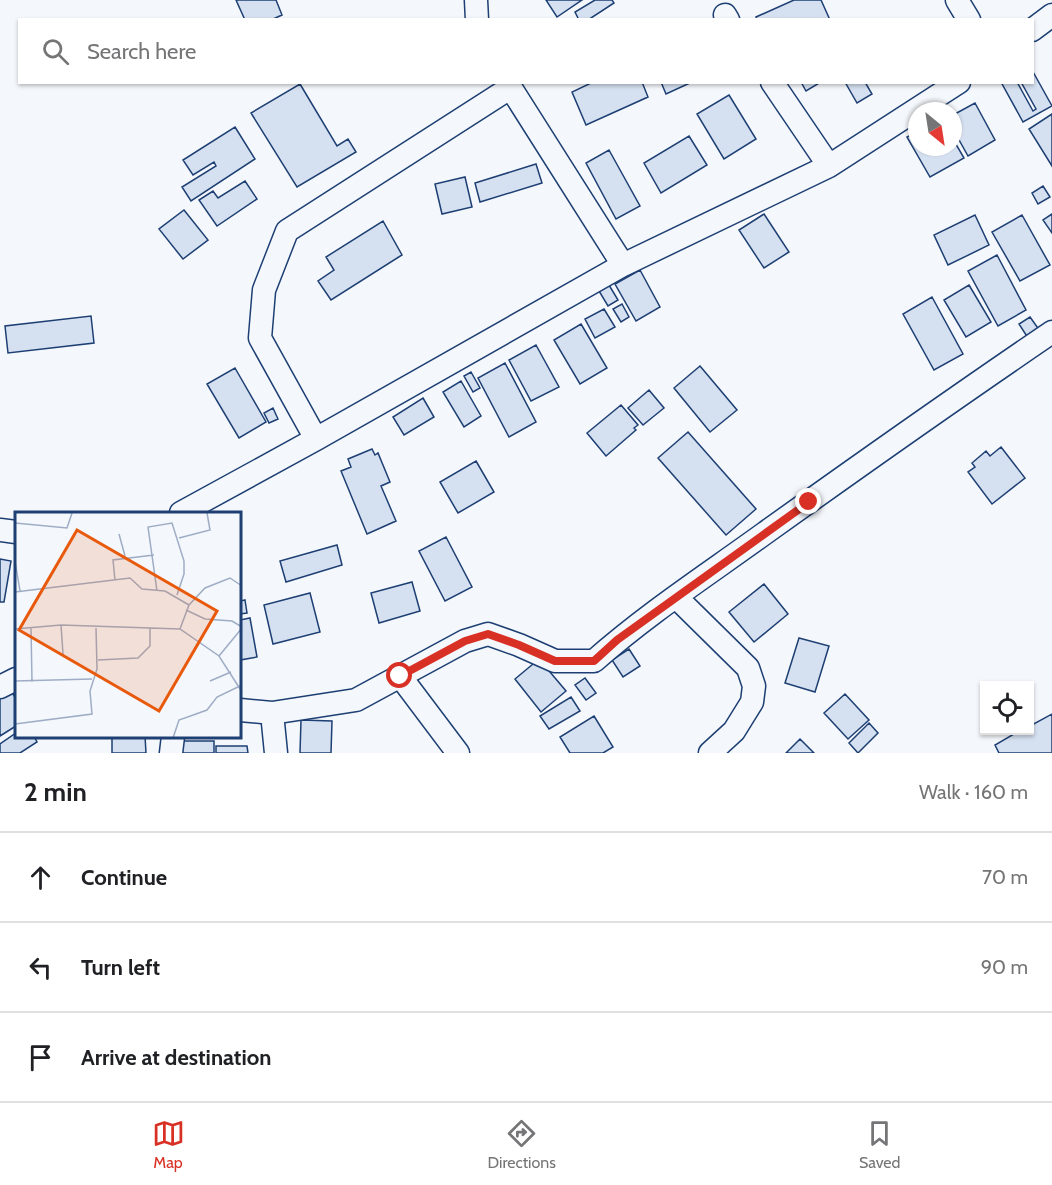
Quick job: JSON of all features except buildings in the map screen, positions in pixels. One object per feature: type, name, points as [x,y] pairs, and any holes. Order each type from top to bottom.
[{"type":"street","points":[[476,0],[477,18]]},
{"type":"street","points":[[957,0],[968,18]]},
{"type":"street","points":[[1034,28],[1052,15]]},
{"type":"street","points":[[773,84],[829,166]]},
{"type":"street","points":[[183,512],[623,265],[829,166],[956,84]]},
{"type":"street","points":[[316,439],[261,338],[264,290],[287,231],[509,85],[623,265]]},
{"type":"street","points":[[242,710],[272,713],[356,700],[465,641],[488,634],[555,661],[594,661],[617,640],[676,597],[929,416],[1052,332]]},
{"type":"street","points":[[0,530],[15,532]]},
{"type":"street","points":[[676,597],[748,668],[754,686],[752,702],[734,731],[710,753]]},
{"type":"street","points":[[400,676],[458,753]]},
{"type":"street","points":[[0,687],[15,680]]},
{"type":"street","points":[[272,713],[276,753]]},
{"type":"street","points":[[171,753],[173,738]]},
{"type":"route","points":[[400,676],[465,641],[488,634],[555,661],[594,661],[617,640],[809,502]]}]
